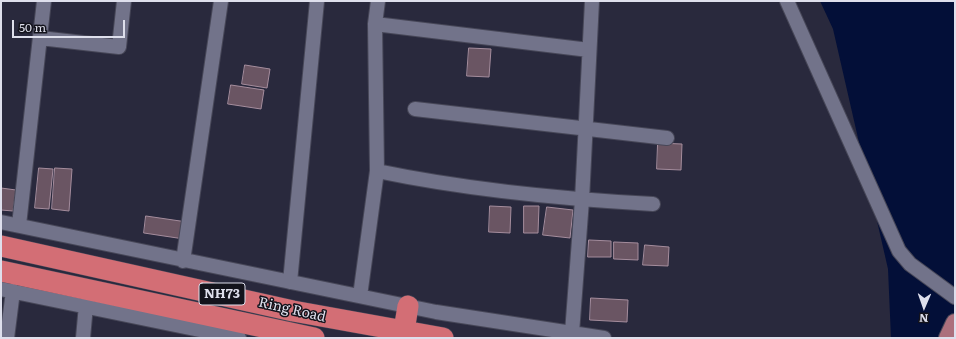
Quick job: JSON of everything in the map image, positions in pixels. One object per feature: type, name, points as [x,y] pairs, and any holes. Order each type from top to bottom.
[{"type":"highway","name":"Ring Road","points":[[1,246],[293,311],[443,338]]},
{"type":"highway","name":"Ring Road","points":[[1,271],[199,327],[314,338]]},
{"type":"highway","points":[[199,327],[205,291]]},
{"type":"highway","points":[[404,331],[408,306]]},
{"type":"main road","points":[[948,338],[955,324]]},
{"type":"main road","points":[[954,338],[955,324]]},
{"type":"street","points":[[20,225],[44,1]]},
{"type":"street","points":[[40,38],[119,47],[124,1]]},
{"type":"street","points":[[183,260],[221,1]]},
{"type":"street","points":[[290,282],[317,1]]},
{"type":"street","points":[[360,296],[377,172],[375,24],[378,1]]},
{"type":"street","points":[[572,333],[582,200],[592,1]]},
{"type":"street","points":[[787,1],[899,251],[910,264],[955,297]]},
{"type":"street","points":[[375,24],[589,50]]},
{"type":"street","points":[[415,109],[666,138]]},
{"type":"street","points":[[377,172],[432,183],[582,200],[654,204]]},
{"type":"street","points":[[1,222],[408,306],[513,325],[604,338]]},
{"type":"street","points":[[7,338],[7,290],[199,327],[240,338]]},
{"type":"street","points":[[83,338],[86,305]]},
{"type":"water","points":[[820,1],[955,1],[955,319],[946,338],[891,338],[888,269],[833,29]]},
{"type":"building","points":[[469,48],[491,49],[489,77],[467,76]]},
{"type":"building","points":[[245,65],[270,69],[267,88],[242,84]]},
{"type":"building","points":[[231,85],[264,90],[261,109],[228,104]]},
{"type":"building","points":[[658,143],[682,144],[681,170],[657,169]]},
{"type":"building","points":[[39,168],[53,169],[49,209],[35,208]]},
{"type":"building","points":[[55,168],[72,169],[69,211],[52,209]]},
{"type":"building","points":[[1,188],[16,190],[13,211],[1,210]]},
{"type":"building","points":[[490,206],[511,207],[510,233],[489,232]]},
{"type":"building","points":[[524,206],[539,206],[538,233],[524,233]]},
{"type":"building","points":[[547,207],[573,210],[570,238],[543,235]]},
{"type":"building","points":[[146,216],[187,222],[184,239],[144,233]]},
{"type":"building","points":[[589,240],[611,241],[611,257],[588,257]]},
{"type":"building","points":[[614,242],[638,243],[638,260],[614,259]]},
{"type":"building","points":[[645,245],[669,247],[668,266],[643,265]]},
{"type":"building","points":[[591,298],[628,300],[627,322],[590,320]]}]
